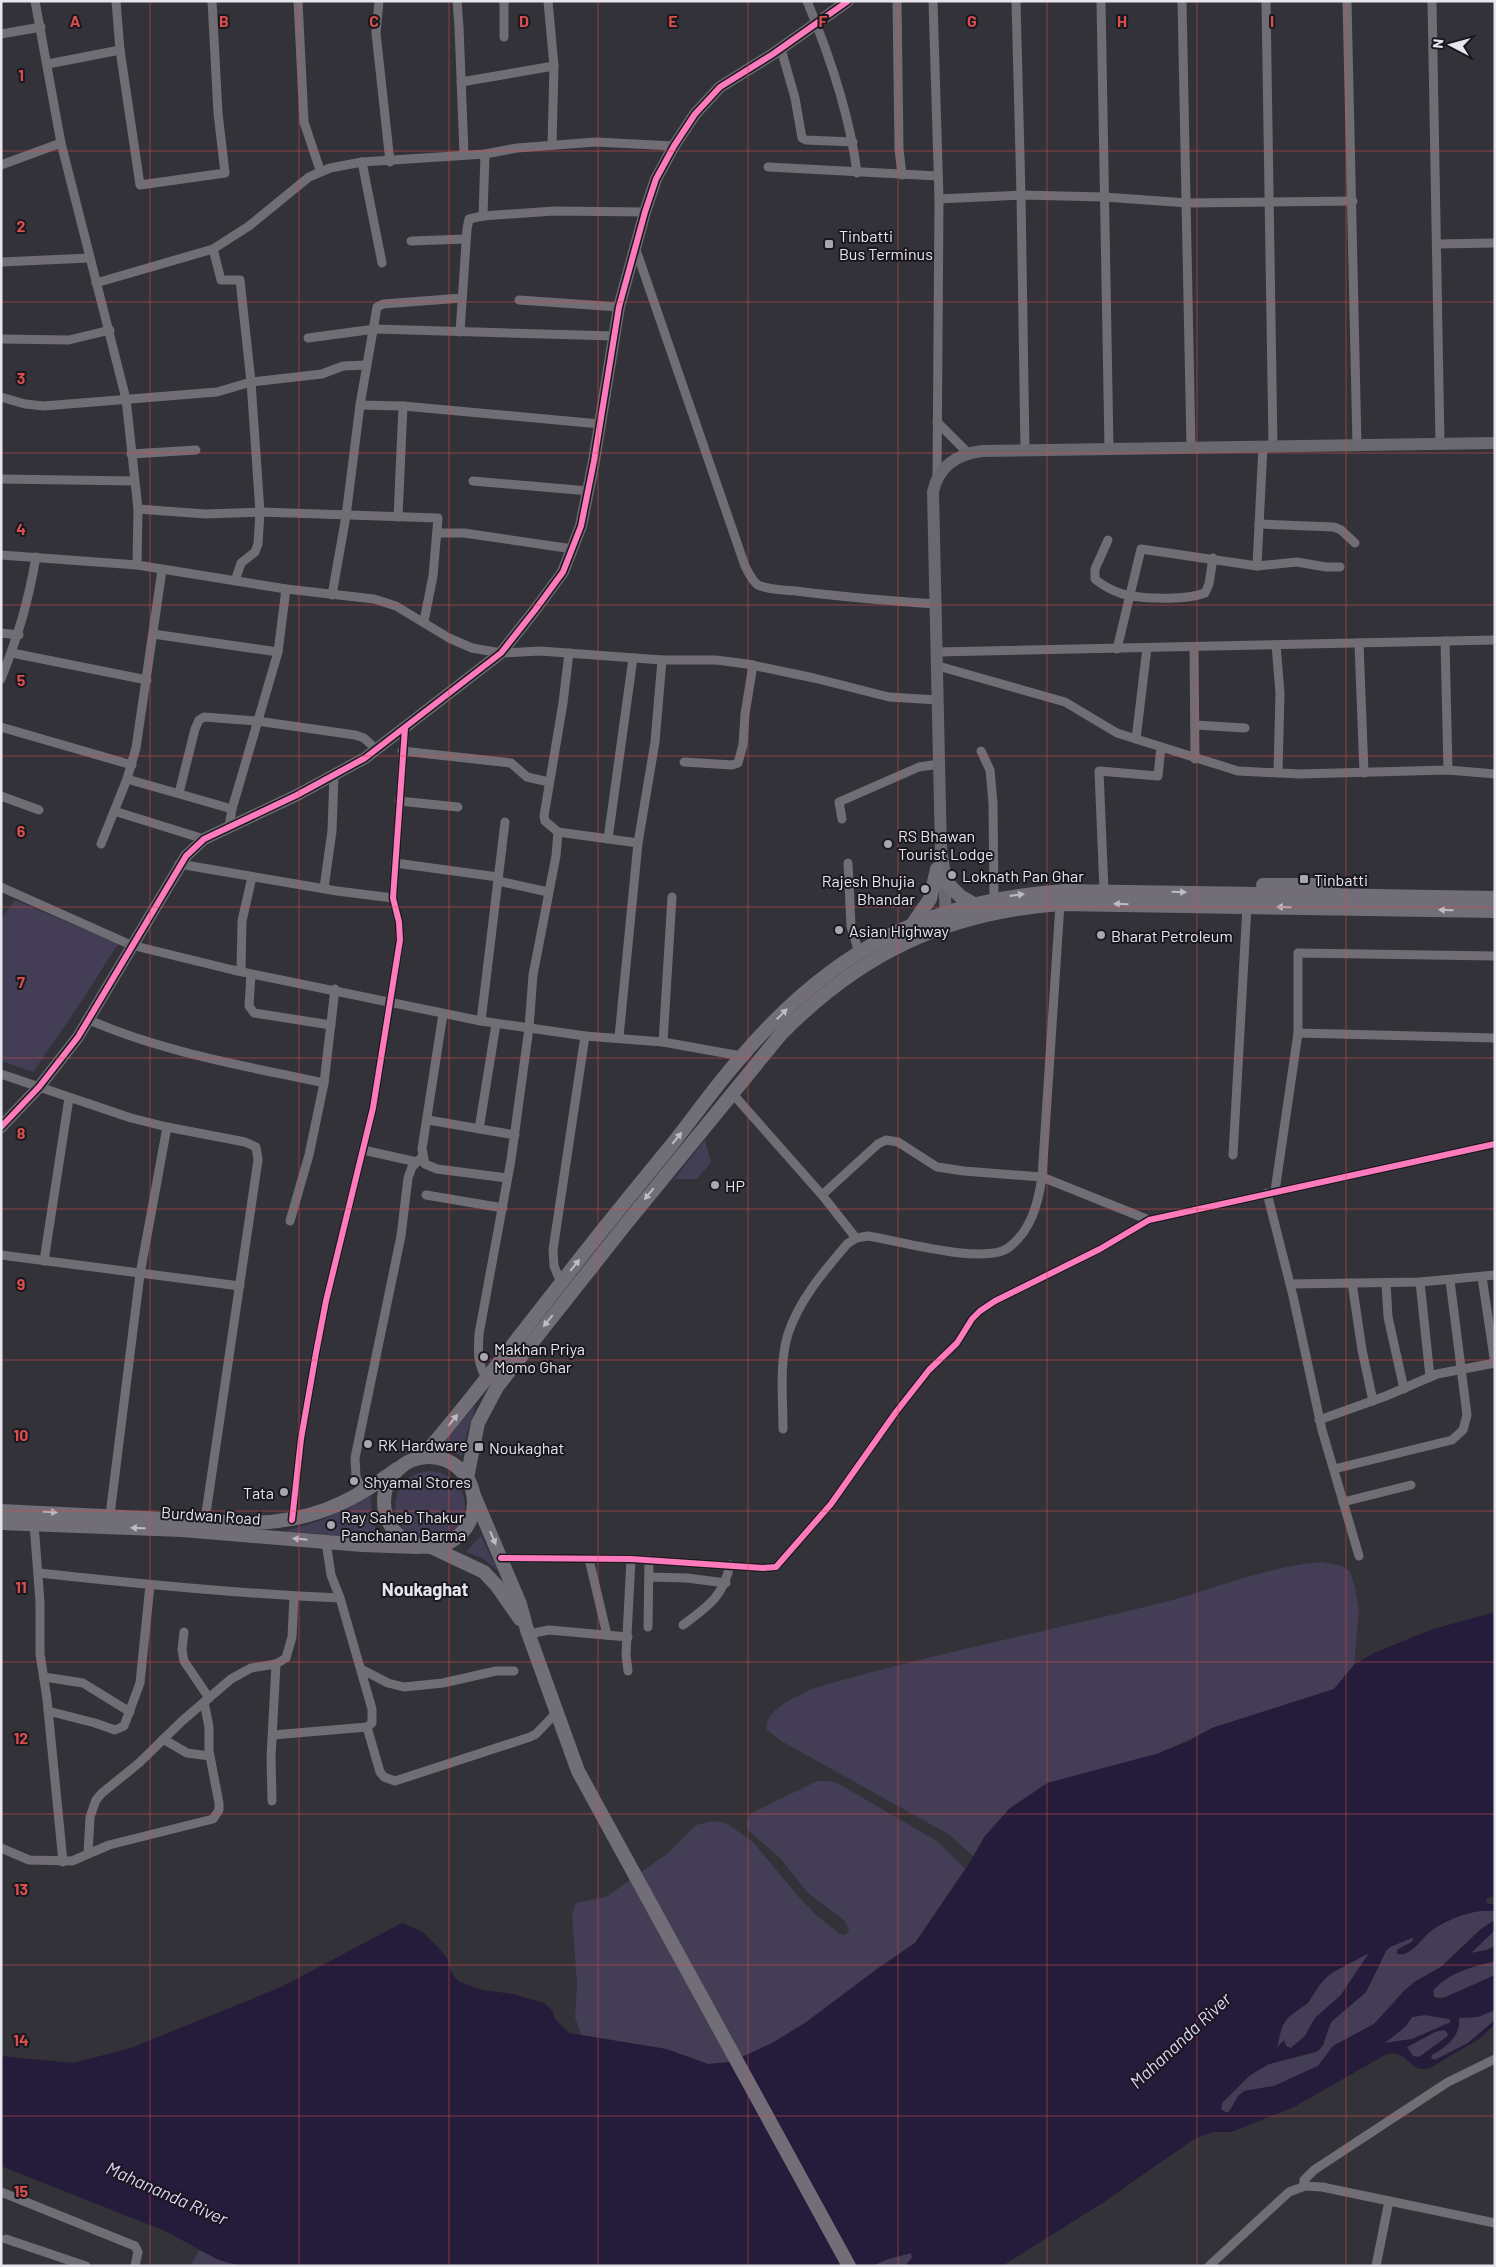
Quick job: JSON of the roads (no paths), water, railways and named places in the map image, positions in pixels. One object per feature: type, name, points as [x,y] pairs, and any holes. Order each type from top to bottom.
[{"type":"main road","points":[[912,925],[930,899],[941,875],[960,896],[972,903]]},
{"type":"main road","points":[[468,1478],[478,1423],[497,1387],[746,1075],[765,1063],[810,1018],[886,952],[941,920],[972,903],[1048,892],[1211,893],[1243,885],[1304,884],[1382,888],[1412,896],[1495,898]]},
{"type":"main road","points":[[422,1457],[487,1379],[561,1282],[741,1056],[802,994],[830,971],[859,952],[912,925],[1016,908],[1060,904],[1495,912]]},
{"type":"main road","points":[[528,1632],[497,1586],[484,1572],[434,1548],[419,1546],[404,1540],[392,1529],[385,1514],[384,1498],[388,1482],[397,1469],[408,1461],[422,1457],[439,1458],[455,1465],[468,1478],[520,1604],[571,1754],[593,1799],[849,2266]]},
{"type":"main road","name":"Burdwan Road","points":[[1,1523],[239,1528],[292,1520],[325,1510],[363,1492],[397,1469]]},
{"type":"main road","points":[[434,1548],[454,1539],[470,1522],[474,1508],[473,1493]]},
{"type":"main road","name":"Burdwan Road","points":[[1,1511],[205,1520],[239,1528],[326,1542],[419,1546]]},
{"type":"street","points":[[35,1],[61,143],[126,399],[138,509],[137,565]]},
{"type":"street","points":[[116,1],[120,50],[140,185],[225,173],[218,113],[212,1]]},
{"type":"street","points":[[298,1],[304,122],[320,170]]},
{"type":"street","points":[[379,1],[376,33],[390,162]]},
{"type":"street","points":[[457,1],[464,154]]},
{"type":"street","points":[[504,1],[504,37]]},
{"type":"street","points":[[548,1],[554,66],[552,146]]},
{"type":"street","points":[[807,1],[816,22],[853,142],[857,173]]},
{"type":"street","points":[[1,1126],[39,1087],[78,1037],[179,864],[204,839],[334,775],[377,750],[501,653],[563,572],[581,526],[589,491],[619,307],[656,179],[674,146],[695,114],[720,87],[781,49],[816,22],[848,1]]},
{"type":"street","points":[[897,1],[899,148],[902,174]]},
{"type":"street","points":[[933,1],[939,199],[937,478],[933,492],[938,652],[941,920]]},
{"type":"street","points":[[1016,1],[1025,450]]},
{"type":"street","points":[[1101,1],[1109,448]]},
{"type":"street","points":[[1182,1],[1188,203],[1191,447]]},
{"type":"street","points":[[1257,566],[1259,524],[1268,446],[1270,202],[1266,1]]},
{"type":"street","points":[[1347,1],[1357,445]]},
{"type":"street","points":[[1432,1],[1440,444]]},
{"type":"street","points":[[1,34],[41,27]]},
{"type":"street","points":[[781,49],[795,98],[802,138],[806,140],[853,142]]},
{"type":"street","points":[[48,64],[120,50]]},
{"type":"street","points":[[461,82],[554,66]]},
{"type":"street","points":[[96,283],[213,249],[249,226],[320,170],[362,162],[390,162],[464,154],[486,154],[516,148],[596,142],[674,146]]},
{"type":"street","points":[[1,165],[61,143]]},
{"type":"street","points":[[483,216],[486,154]]},
{"type":"street","points":[[362,162],[382,263]]},
{"type":"street","points":[[768,167],[938,176]]},
{"type":"street","points":[[939,199],[1021,196],[1104,197],[1188,203],[1353,201]]},
{"type":"street","points":[[460,332],[466,239],[470,219],[483,216],[554,211],[645,212]]},
{"type":"street","points":[[411,241],[466,239]]},
{"type":"street","points":[[1436,244],[1495,243]]},
{"type":"street","points":[[635,247],[745,566],[753,580],[764,587],[937,604]]},
{"type":"street","points":[[213,249],[221,280],[240,280],[251,382],[260,512],[258,544],[255,552],[241,563],[234,581]]},
{"type":"street","points":[[1,262],[90,258]]},
{"type":"street","points":[[332,595],[346,516],[366,365],[375,329],[377,307],[383,304],[462,298]]},
{"type":"street","points":[[519,300],[619,307]]},
{"type":"street","points":[[308,338],[375,329],[614,336]]},
{"type":"street","points":[[1,339],[69,340],[110,330]]},
{"type":"street","points":[[1,397],[24,404],[44,406],[216,392],[251,382],[322,374],[343,366],[366,365]]},
{"type":"street","points":[[360,405],[403,406],[600,424]]},
{"type":"street","points":[[398,517],[403,406]]},
{"type":"street","points":[[937,422],[968,454]]},
{"type":"street","points":[[937,478],[951,462],[968,454],[982,451],[1495,443]]},
{"type":"street","points":[[131,454],[196,450]]},
{"type":"street","points":[[1,479],[134,481]]},
{"type":"street","points":[[473,481],[589,491]]},
{"type":"street","points":[[138,509],[205,514],[260,512],[438,518],[433,576],[424,621]]},
{"type":"street","points":[[1259,524],[1334,527],[1341,530],[1356,543]]},
{"type":"street","points":[[437,533],[464,533],[573,549]]},
{"type":"street","points":[[1108,540],[1095,569],[1095,580],[1102,585],[1129,596],[1183,597],[1205,593],[1209,584],[1212,558]]},
{"type":"street","points":[[1117,649],[1141,549],[1257,566],[1297,562],[1326,567],[1340,567]]},
{"type":"street","points":[[1,555],[137,565],[286,589],[374,599],[396,606],[424,621],[449,638],[472,648],[501,653],[540,651],[662,660],[716,660],[753,665],[889,697],[938,700]]},
{"type":"street","points":[[1,679],[19,635],[36,557]]},
{"type":"street","points":[[101,844],[132,765],[147,680],[162,570]]},
{"type":"street","points":[[229,826],[232,809],[278,652],[286,589]]},
{"type":"street","points":[[1,633],[19,635]]},
{"type":"street","points":[[153,634],[278,652]]},
{"type":"street","points":[[938,652],[1495,640]]},
{"type":"street","points":[[1445,641],[1448,770]]},
{"type":"street","points":[[1359,643],[1364,773]]},
{"type":"street","points":[[1276,645],[1280,693],[1278,773]]},
{"type":"street","points":[[1194,647],[1195,759]]},
{"type":"street","points":[[1136,739],[1147,648]]},
{"type":"street","points":[[12,653],[147,680]]},
{"type":"street","points":[[569,653],[563,703],[544,816],[546,821],[558,832],[638,843]]},
{"type":"street","points":[[608,839],[633,658]]},
{"type":"street","points":[[619,1037],[638,843],[655,742],[662,660]]},
{"type":"street","points":[[684,762],[732,766],[738,764],[743,745],[745,714],[753,665]]},
{"type":"street","points":[[938,666],[1065,702],[1097,722],[1136,739],[1238,771],[1364,773],[1448,770],[1495,774]]},
{"type":"street","points":[[179,793],[199,720],[209,716],[355,735],[364,738],[377,750]]},
{"type":"street","points":[[1195,725],[1246,728]]},
{"type":"street","points":[[1,726],[132,765]]},
{"type":"street","points":[[292,1520],[301,1438],[316,1353],[326,1302],[373,1108],[400,940],[399,922],[393,898],[404,728]]},
{"type":"street","points":[[1104,891],[1099,771],[1158,776],[1161,747]]},
{"type":"street","points":[[402,751],[511,763],[526,776],[549,782]]},
{"type":"street","points":[[981,751],[990,770],[993,803],[994,899]]},
{"type":"street","points":[[842,819],[839,802],[919,767],[939,764]]},
{"type":"street","points":[[324,888],[332,831],[334,775]]},
{"type":"street","points":[[127,780],[232,809]]},
{"type":"street","points":[[1,796],[39,810]]},
{"type":"street","points":[[399,801],[458,807]]},
{"type":"street","points":[[114,812],[204,839]]},
{"type":"street","points":[[481,1021],[505,822]]},
{"type":"street","points":[[487,1379],[478,1358],[479,1334],[515,1135],[529,1028],[533,975],[556,856],[558,832]]},
{"type":"street","points":[[395,863],[498,879],[548,892]]},
{"type":"street","points":[[848,863],[851,926],[859,952]]},
{"type":"street","points":[[179,864],[393,898]]},
{"type":"street","points":[[241,972],[242,921],[252,876]]},
{"type":"street","points":[[1,887],[130,945],[241,972],[496,1024],[585,1036],[619,1037],[663,1042],[741,1056]]},
{"type":"street","points":[[663,1042],[672,897]]},
{"type":"street","points":[[783,1429],[784,1365],[788,1334],[806,1297],[840,1252],[856,1238],[868,1236],[963,1254],[994,1253],[1008,1248],[1024,1232],[1033,1216],[1042,1177],[1060,904]]},
{"type":"street","points":[[1233,1155],[1247,906]]},
{"type":"street","points":[[1359,1556],[1319,1420],[1271,1192],[1298,1033],[1298,953],[1495,956]]},
{"type":"street","points":[[251,974],[249,1006],[254,1013],[331,1024]]},
{"type":"street","points":[[290,1221],[309,1155],[324,1083],[335,990]]},
{"type":"street","points":[[363,1492],[356,1477],[355,1458],[401,1236],[408,1178],[419,1160],[428,1120],[443,1014]]},
{"type":"street","points":[[87,1019],[115,1031],[181,1050],[324,1083]]},
{"type":"street","points":[[480,1129],[496,1024]]},
{"type":"street","points":[[1298,1033],[1495,1038]]},
{"type":"street","points":[[561,1282],[554,1266],[553,1250],[585,1036]]},
{"type":"street","points":[[1,1074],[69,1098],[167,1128],[245,1142],[256,1147],[258,1160],[205,1520]]},
{"type":"street","points":[[732,1093],[822,1195],[856,1238]]},
{"type":"street","points":[[44,1261],[69,1098]]},
{"type":"street","points":[[428,1120],[515,1135]]},
{"type":"street","points":[[110,1516],[140,1274],[167,1128]]},
{"type":"street","points":[[822,1195],[878,1144],[886,1140],[898,1142],[937,1167],[1042,1177],[1149,1220]]},
{"type":"street","points":[[502,1558],[630,1558],[772,1568],[784,1560],[831,1504],[906,1399],[956,1343],[972,1319],[994,1300],[1100,1249],[1149,1220],[1495,1144]]},
{"type":"street","points":[[363,1150],[419,1160],[431,1168],[507,1178]]},
{"type":"street","points":[[426,1195],[503,1208]]},
{"type":"street","points":[[1,1255],[240,1286]]},
{"type":"street","points":[[1290,1284],[1450,1281],[1495,1275]]},
{"type":"street","points":[[1319,1420],[1404,1389],[1430,1377],[1495,1363],[1482,1277]]},
{"type":"street","points":[[1334,1469],[1433,1445],[1457,1437],[1466,1423],[1467,1415],[1462,1369],[1450,1281]]},
{"type":"street","points":[[1420,1282],[1430,1377]]},
{"type":"street","points":[[1352,1283],[1360,1342],[1373,1401]]},
{"type":"street","points":[[1386,1283],[1388,1317],[1404,1389]]},
{"type":"street","points":[[1343,1502],[1411,1485]]},
{"type":"street","points":[[34,1524],[39,1573],[39,1647],[48,1711],[63,1862]]},
{"type":"street","points":[[273,1735],[367,1727],[372,1723],[374,1717],[340,1598],[331,1575],[326,1542]]},
{"type":"street","points":[[589,1558],[607,1635]]},
{"type":"street","points":[[628,1670],[630,1558]]},
{"type":"street","points":[[648,1627],[649,1560]]},
{"type":"street","points":[[683,1625],[716,1599],[726,1583],[730,1565]]},
{"type":"street","points":[[39,1573],[150,1585],[340,1598]]},
{"type":"street","points":[[649,1577],[687,1578],[726,1583]]},
{"type":"street","points":[[48,1711],[118,1731],[124,1726],[140,1683],[150,1585]]},
{"type":"street","points":[[88,1854],[90,1817],[96,1800],[207,1700],[243,1671],[258,1666],[276,1664],[286,1658],[291,1644],[294,1596]]},
{"type":"street","points":[[528,1632],[549,1630],[628,1637]]},
{"type":"street","points":[[1,1848],[29,1860],[72,1862],[109,1845],[213,1819],[219,1810],[219,1803],[210,1756],[207,1700],[184,1661],[182,1650],[184,1632]]},
{"type":"street","points":[[272,1801],[271,1757],[276,1664]]},
{"type":"street","points":[[361,1669],[388,1683],[404,1687],[443,1683],[496,1671],[514,1671]]},
{"type":"street","points":[[44,1677],[83,1683],[130,1712]]},
{"type":"street","points":[[367,1727],[380,1772],[390,1780],[395,1781],[530,1737],[542,1729],[557,1712]]},
{"type":"street","points":[[163,1739],[187,1753],[210,1756]]},
{"type":"street","points":[[1304,2186],[1304,2180],[1314,2170],[1448,2082],[1495,2059]]},
{"type":"street","points":[[1209,2266],[1289,2192],[1304,2186],[1322,2187],[1495,2223]]},
{"type":"street","points":[[1,2192],[135,2246],[138,2252],[135,2266]]},
{"type":"street","points":[[1376,2266],[1388,2201]]},
{"type":"street","points":[[6,2239],[86,2266]]},
{"type":"water","name":"Mahananda River","points":[[1495,1612],[1495,1896],[1488,1898],[1486,1901],[1488,1904],[1495,1904],[1495,1911],[1479,1911],[1449,1920],[1431,1931],[1413,1949],[1403,1954],[1397,1954],[1397,1950],[1412,1942],[1414,1937],[1390,1947],[1386,1951],[1366,1992],[1331,2022],[1323,2045],[1318,2051],[1269,2064],[1250,2075],[1222,2103],[1221,2109],[1229,2112],[1238,2096],[1244,2091],[1274,2086],[1318,2066],[1333,2046],[1374,2024],[1405,1990],[1416,1981],[1441,1967],[1481,1929],[1495,1920],[1495,1930],[1471,1953],[1487,1950],[1495,1946],[1495,1961],[1453,1975],[1433,1991],[1434,1997],[1441,1999],[1495,1975],[1495,2010],[1478,2017],[1459,2018],[1458,2030],[1455,2036],[1447,2045],[1432,2055],[1431,2058],[1435,2060],[1468,2043],[1495,2020],[1495,2024],[1479,2039],[1430,2068],[1422,2069],[1416,2067],[1399,2054],[1385,2055],[1294,2107],[1231,2132],[1213,2132],[1194,2139],[1104,2202],[1002,2266],[905,2266],[912,2258],[911,2253],[888,2259],[872,2266],[241,2266],[219,2260],[165,2231],[1,2166],[1,2056],[73,2063],[131,2048],[281,1987],[402,1923],[423,1932],[437,1946],[447,1958],[451,1972],[458,1981],[482,1990],[513,1994],[544,2003],[552,2010],[555,2019],[569,2033],[666,2049],[708,2064],[731,2062],[772,2043],[805,2023],[915,1943],[969,1864],[985,1836],[1009,1809],[1047,1783],[1156,1754],[1189,1741],[1212,1728],[1334,1689],[1354,1665],[1374,1653],[1430,1630]],"holes":[[[1369,1953],[1341,1995],[1315,2018],[1305,2036],[1291,2048],[1286,2046],[1284,2040],[1277,2048],[1282,2026],[1288,2017],[1308,2003],[1320,1984],[1330,1974]],[[1425,2015],[1449,2019],[1451,2022],[1412,2039],[1385,2043],[1406,2026],[1412,2017]],[[1444,2030],[1448,2036],[1419,2057],[1413,2056],[1407,2047],[1435,2032]]]},
{"type":"place","name":"Tinbatti Bus Terminus","points":[[829,244]]},
{"type":"place","name":"RS Bhawan Tourist Lodge","points":[[888,844]]},
{"type":"place","name":"Loknath Pan Ghar","points":[[952,875]]},
{"type":"place","name":"Tinbatti","points":[[1304,879]]},
{"type":"place","name":"Rajesh Bhujia Bhandar","points":[[925,889]]},
{"type":"place","name":"Asian Highway","points":[[839,930]]},
{"type":"place","name":"Bharat Petroleum","points":[[1101,935]]},
{"type":"place","name":"HP","points":[[715,1185]]},
{"type":"place","name":"Makhan Priya Momo Ghar","points":[[484,1357]]},
{"type":"place","name":"RK Hardware","points":[[368,1444]]},
{"type":"place","name":"Noukaghat","points":[[479,1447]]},
{"type":"place","name":"Shyamal Stores","points":[[354,1481]]},
{"type":"place","name":"Tata","points":[[284,1492]]},
{"type":"place","name":"Ray Saheb Thakur Panchanan Barma","points":[[331,1525]]},
{"type":"district","name":"Noukaghat","points":[[425,1589]]}]
